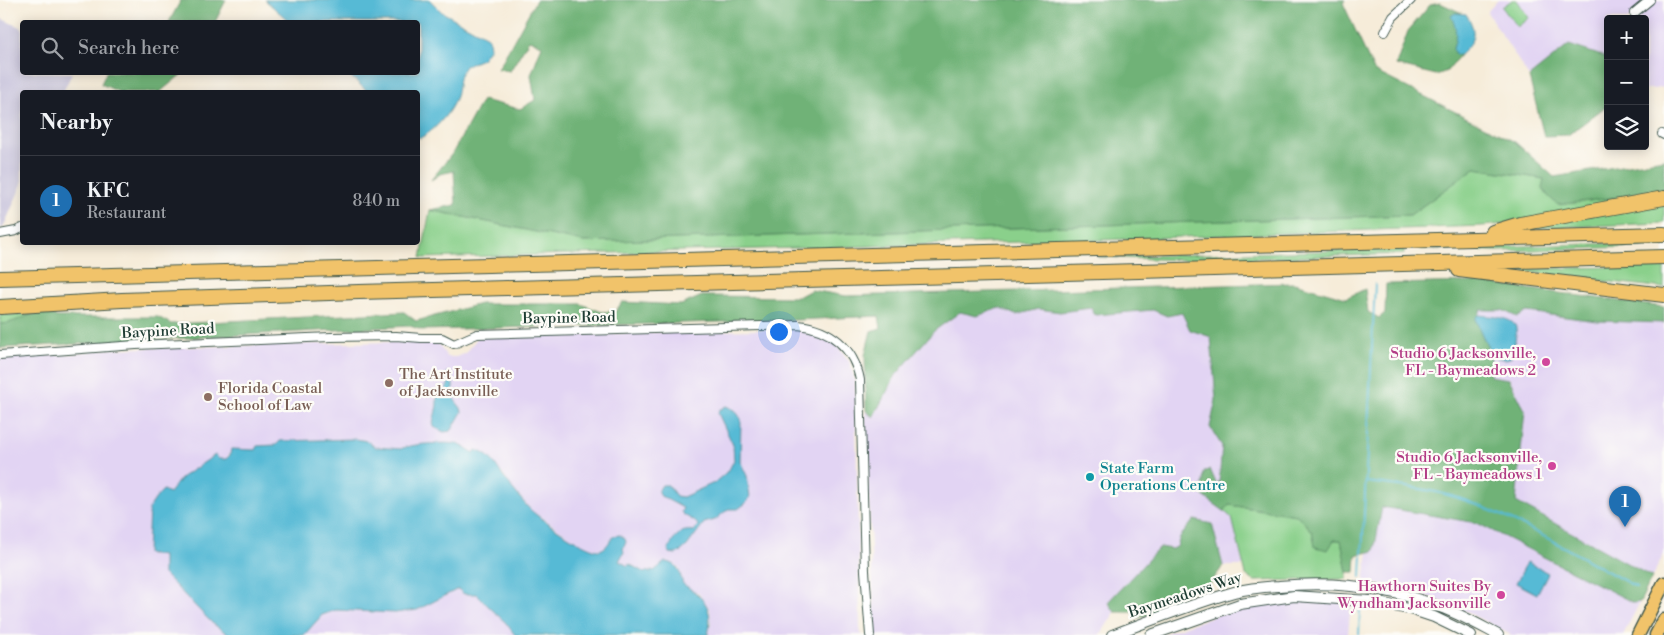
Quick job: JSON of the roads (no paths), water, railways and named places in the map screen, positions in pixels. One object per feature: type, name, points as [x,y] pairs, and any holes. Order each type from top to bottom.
[{"type":"highway","points":[[1474,238],[1520,224],[1664,198]]},
{"type":"highway","points":[[0,278],[1664,234]]},
{"type":"highway","points":[[0,307],[122,300],[359,292],[1664,258]]},
{"type":"highway","points":[[1412,264],[1664,295]]},
{"type":"main road","points":[[1638,635],[1664,583]]},
{"type":"main road","points":[[1656,635],[1664,620]]},
{"type":"street","points":[[1385,32],[1392,17],[1411,0]]},
{"type":"street","points":[[1634,13],[1650,0]]},
{"type":"street","points":[[0,234],[20,229]]},
{"type":"street","name":"Baypine Road","points":[[0,355],[136,345],[331,337],[396,336],[442,338],[454,344],[477,334],[798,325],[816,328],[826,332],[841,343],[851,356],[858,372],[865,571],[870,635]]},
{"type":"street","name":"Baymeadows Way","points":[[1112,635],[1190,606],[1235,592],[1299,584],[1361,586],[1403,594],[1440,606],[1498,635]]},
{"type":"street","name":"Baymeadows Way","points":[[1151,635],[1240,604],[1294,596],[1370,601],[1413,610],[1471,635]]},
{"type":"street","points":[[1434,618],[1440,606]]},
{"type":"water","points":[[265,0],[430,0],[442,12],[489,38],[490,48],[482,59],[465,66],[460,74],[456,96],[451,108],[437,126],[420,138],[420,90],[366,90],[349,75],[420,75],[420,20],[288,20]]},
{"type":"water","points":[[1455,13],[1466,14],[1473,31],[1469,46],[1460,55],[1455,54],[1453,49],[1456,32],[1451,16]]},
{"type":"water","points":[[1479,315],[1506,319],[1514,324],[1516,335],[1511,357],[1504,359],[1491,355],[1476,321],[1476,317]]},
{"type":"water","points":[[448,372],[452,374],[454,399],[462,412],[451,431],[444,432],[434,427],[433,422],[437,408],[438,392],[445,391],[449,383],[445,376]]},
{"type":"water","points":[[726,406],[735,410],[741,419],[740,461],[747,476],[750,497],[738,509],[728,509],[715,520],[704,523],[687,546],[680,552],[676,554],[669,553],[668,549],[678,535],[684,531],[694,531],[698,525],[681,512],[683,508],[659,495],[658,491],[662,485],[668,485],[676,496],[683,497],[714,483],[729,470],[734,460],[733,445],[718,413],[719,410]]},
{"type":"water","points":[[356,439],[367,441],[375,447],[401,449],[419,445],[451,443],[461,445],[474,453],[476,450],[485,454],[492,460],[503,477],[533,512],[576,541],[600,550],[614,536],[620,535],[626,542],[623,549],[624,552],[619,561],[628,566],[629,564],[645,573],[647,571],[650,573],[651,570],[654,571],[665,562],[674,564],[678,569],[683,584],[702,599],[709,611],[710,626],[708,635],[515,635],[506,623],[476,594],[464,594],[458,589],[417,610],[395,613],[336,610],[322,615],[304,635],[229,635],[212,623],[163,573],[163,556],[147,554],[149,509],[154,501],[163,490],[169,493],[181,478],[215,455],[219,459],[226,459],[230,455],[231,449],[255,450],[257,446],[276,445],[280,441]]},
{"type":"water","points":[[1527,562],[1548,573],[1537,594],[1516,583]]},
{"type":"waterway","points":[[1361,577],[1375,284]]},
{"type":"waterway","points":[[1366,482],[1430,491],[1467,501],[1532,530],[1636,587]]},
{"type":"waterway","points":[[1359,635],[1360,610]]},
{"type":"place","name":"Studio 6 Jacksonville, FL - Baymeadows 2","points":[[1546,362]]},
{"type":"place","name":"The Art Institute of Jacksonville","points":[[389,383]]},
{"type":"place","name":"Florida Coastal School of Law","points":[[208,397]]},
{"type":"place","name":"Studio 6 Jacksonville, FL - Baymeadows 1","points":[[1552,466]]},
{"type":"place","name":"State Farm Operations Centre","points":[[1090,477]]},
{"type":"place","name":"KFC","points":[[1625,527]]},
{"type":"place","name":"Hawthorn Suites By Wyndham Jacksonville","points":[[1501,595]]}]
